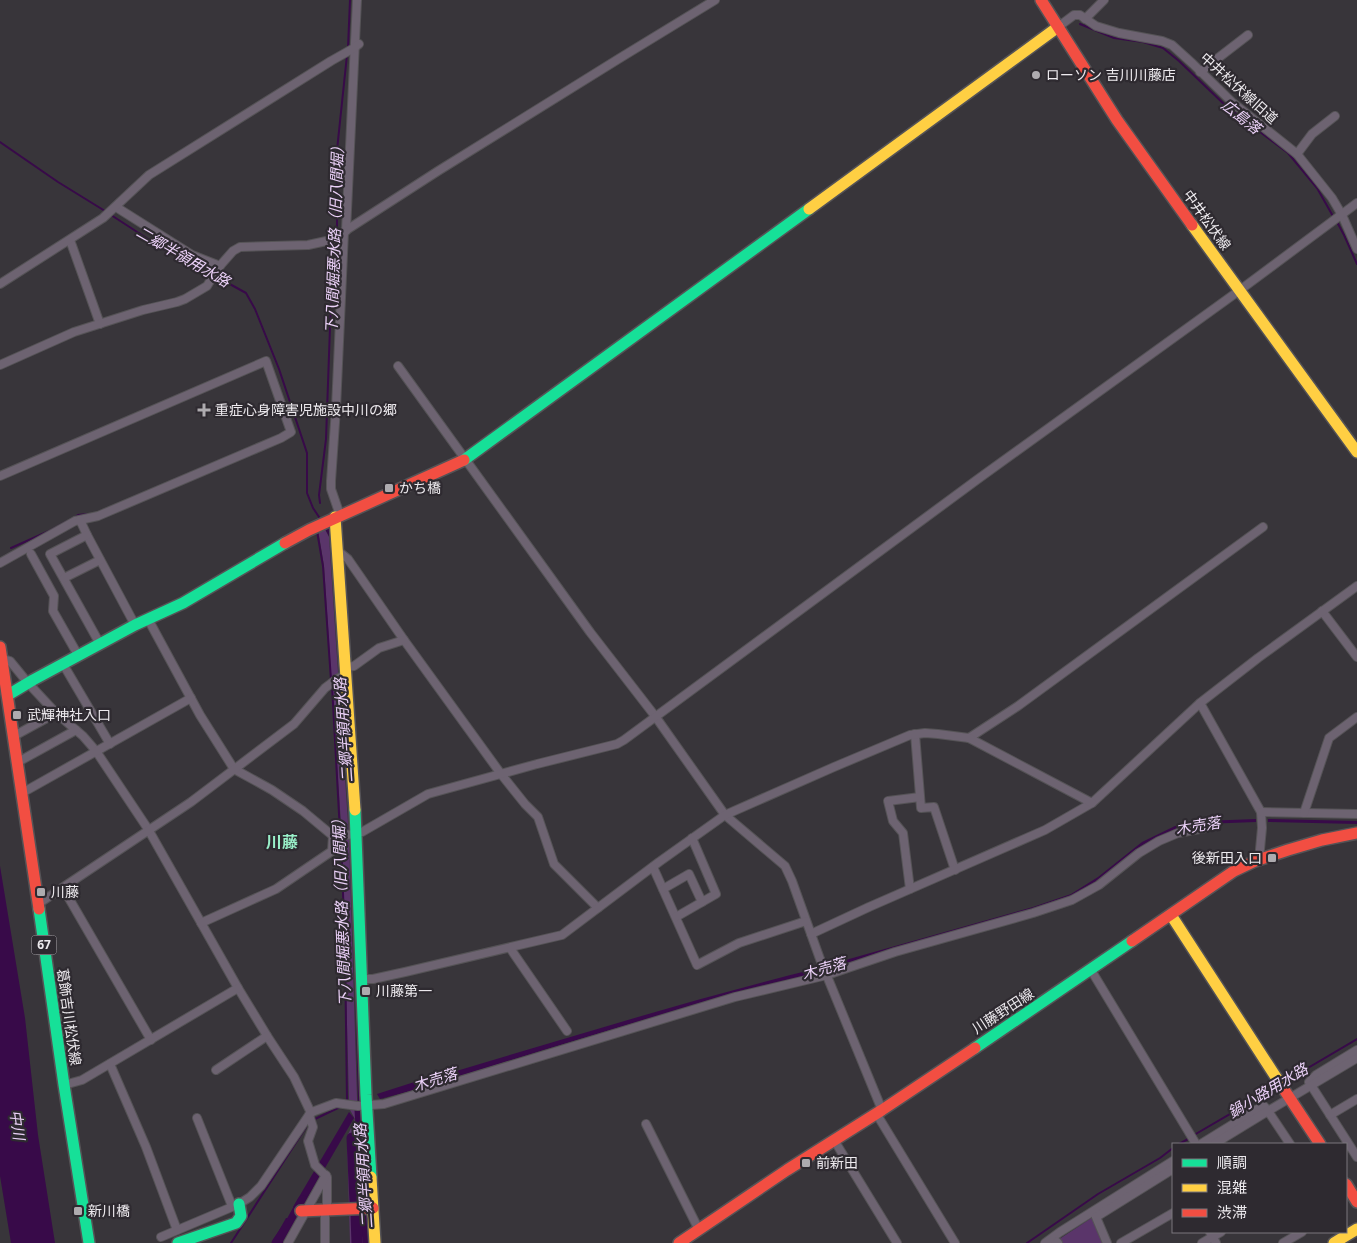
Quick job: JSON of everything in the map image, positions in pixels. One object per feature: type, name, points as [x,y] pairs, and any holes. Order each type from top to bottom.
[{"type":"street","points":[[357,0],[331,489],[338,550],[342,675],[362,979],[363,1106],[368,1208],[375,1243]]},
{"type":"street","points":[[0,366],[74,332],[143,310],[177,302],[207,286],[219,267],[233,251],[240,247],[308,245],[331,240],[446,166],[715,0]]},
{"type":"street","name":"中井松伏線","points":[[1041,0],[1117,120],[1357,452]]},
{"type":"street","points":[[8,695],[135,625],[183,603],[314,527],[466,459],[1058,26],[1074,15],[1085,19],[1104,0]]},
{"type":"street","name":"中井松伏線旧道","points":[[1085,19],[1096,26],[1119,34],[1172,44],[1233,103],[1297,154],[1332,198],[1338,218],[1357,249]]},
{"type":"street","points":[[1200,72],[1248,35]]},
{"type":"street","points":[[0,284],[103,218],[149,175],[356,46]]},
{"type":"street","points":[[1297,154],[1312,134],[1335,116]]},
{"type":"street","points":[[148,619],[191,698],[234,769],[272,790],[333,836],[362,832],[428,794],[617,744],[624,740],[1357,203]]},
{"type":"street","points":[[116,206],[192,255],[219,267]]},
{"type":"street","points":[[70,240],[100,324]]},
{"type":"street","points":[[0,476],[266,361],[291,432],[281,438],[98,516],[80,520],[0,563]]},
{"type":"street","points":[[398,366],[590,632],[655,716],[725,815],[785,866],[879,1111],[954,1243]]},
{"type":"street","points":[[80,520],[135,625]]},
{"type":"street","points":[[969,738],[1058,677],[1263,528]]},
{"type":"street","points":[[87,535],[50,554],[100,644]]},
{"type":"street","points":[[338,550],[348,559],[501,774],[538,817],[554,864],[598,908]]},
{"type":"street","points":[[31,554],[53,595],[53,611],[78,655]]},
{"type":"street","points":[[64,578],[100,560]]},
{"type":"street","points":[[811,934],[1045,830],[1092,803],[1200,703],[1357,586]]},
{"type":"street","points":[[53,595],[68,587]]},
{"type":"street","points":[[1322,611],[1357,657]]},
{"type":"street","points":[[38,904],[191,802],[294,724],[325,688],[379,648],[404,640]]},
{"type":"street","name":"葛飾吉川松伏線","points":[[0,647],[89,1243]]},
{"type":"street","points":[[3,660],[10,661],[28,684],[56,713],[84,736],[96,751],[148,830],[238,988],[294,1077],[310,1114],[313,1127],[308,1141],[315,1165],[328,1177],[324,1243]]},
{"type":"street","points":[[63,664],[110,744]]},
{"type":"street","points":[[22,793],[191,698]]},
{"type":"street","points":[[1200,703],[1261,812],[1262,828],[1259,860]]},
{"type":"street","points":[[14,736],[56,713]]},
{"type":"street","points":[[1304,814],[1329,738],[1354,719],[1357,729]]},
{"type":"street","points":[[18,762],[76,730]]},
{"type":"street","points":[[362,979],[373,979],[405,972],[562,935],[725,815],[910,735],[924,733],[969,738],[1092,803]]},
{"type":"street","points":[[915,734],[921,808],[934,807],[955,870]]},
{"type":"street","points":[[910,889],[903,833],[893,821],[888,801],[920,797]]},
{"type":"street","points":[[1261,812],[1357,814]]},
{"type":"street","points":[[161,1237],[250,1197],[261,1186],[310,1114],[336,1102],[363,1106],[384,1104],[735,997],[828,975],[895,952],[1033,913],[1072,900],[1099,885],[1140,853],[1159,841],[1178,833],[1205,828]]},
{"type":"street","name":"川藤野田線","points":[[679,1243],[1091,970],[1228,875],[1244,866],[1282,851],[1310,843],[1357,834]]},
{"type":"street","points":[[202,923],[276,889],[332,851],[333,836]]},
{"type":"street","points":[[676,917],[716,894],[692,838]]},
{"type":"street","points":[[653,867],[697,965],[739,943],[806,921]]},
{"type":"street","points":[[663,889],[689,874],[702,902]]},
{"type":"street","points":[[64,888],[151,1040]]},
{"type":"street","points":[[1171,915],[1319,1143]]},
{"type":"street","points":[[510,948],[568,1031]]},
{"type":"street","points":[[1091,970],[1195,1143]]},
{"type":"street","points":[[64,1085],[82,1080],[238,988]]},
{"type":"street","points":[[216,1070],[267,1036]]},
{"type":"street","points":[[1345,1143],[1309,1082],[1316,1075],[1357,1050]]},
{"type":"street","points":[[1216,1143],[1357,1058]]},
{"type":"street","points":[[110,1064],[146,1147],[177,1230]]},
{"type":"street","points":[[1330,1115],[1357,1099]]},
{"type":"street","points":[[1203,1143],[1264,1106],[1289,1143]]},
{"type":"street","points":[[178,1243],[236,1223],[241,1215],[197,1118]]},
{"type":"street","points":[[646,1124],[698,1230]]},
{"type":"street","points":[[834,1140],[898,1243]]},
{"type":"street","points":[[1357,1140],[1347,1146],[1357,1157]]},
{"type":"street","points":[[1045,1243],[1060,1232],[1172,1169]]},
{"type":"street","points":[[1107,1243],[1096,1217],[1172,1169]]},
{"type":"street","points":[[288,1243],[303,1211],[326,1175]]},
{"type":"street","points":[[1347,1186],[1357,1202]]},
{"type":"street","points":[[303,1211],[368,1208]]},
{"type":"street","points":[[1121,1243],[1172,1214]]},
{"type":"street","points":[[1334,1243],[1357,1230]]},
{"type":"street","points":[[1283,1243],[1300,1233]]},
{"type":"street","points":[[1202,1243],[1213,1237]]},
{"type":"shaded area","points":[[324,527],[329,537],[349,838],[357,1098],[365,1243],[350,1243],[347,1137],[355,1119],[350,1110],[349,1099],[342,839],[324,566],[318,529]]},
{"type":"shaded area","points":[[1093,1217],[1105,1243],[1061,1243],[1058,1240]]},
{"type":"water","points":[[325,529],[331,529],[341,673],[339,674],[330,538]]},
{"type":"water","points":[[339,682],[341,682],[351,831],[349,831]]},
{"type":"water","points":[[1256,819],[1256,822],[1203,824],[1175,830],[1139,849],[1099,881],[1071,897],[830,970],[828,965],[1033,907],[1071,894],[1098,877],[1142,842],[1175,826],[1203,821]]},
{"type":"water","points":[[1268,819],[1357,821],[1357,824],[1268,822]]},
{"type":"water","name":"中川","points":[[0,866],[25,1018],[38,1135],[55,1243],[11,1243],[0,1176]]},
{"type":"water","points":[[819,968],[821,973],[631,1024],[433,1085],[380,1099],[377,1094],[677,1006]]},
{"type":"water","points":[[355,980],[357,980],[360,1103],[358,1103]]},
{"type":"water","points":[[349,1112],[354,1118],[303,1206],[293,1207]]},
{"type":"water","points":[[360,1128],[362,1128],[367,1193],[363,1193]]},
{"type":"water","points":[[286,1218],[294,1219],[295,1221],[282,1243],[272,1243]]},
{"type":"waterway","name":"下八間堀悪水路（旧八間堀）","points":[[348,48],[350,0]]},
{"type":"waterway","name":"広島落","points":[[1080,24],[1114,38],[1143,42],[1163,48],[1227,107],[1288,153],[1317,188],[1334,218]]},
{"type":"waterway","name":"下八間堀悪水路（旧八間堀）","points":[[337,232],[337,150],[347,55]]},
{"type":"waterway","name":"二郷半領用水路","points":[[0,142],[58,182],[105,211]]},
{"type":"waterway","name":"二郷半領用水路","points":[[111,215],[165,250],[212,275]]},
{"type":"waterway","name":"広島落","points":[[1337,222],[1357,264]]},
{"type":"waterway","name":"下八間堀悪水路（旧八間堀）","points":[[320,503],[319,495],[326,439],[333,272],[337,239]]},
{"type":"waterway","name":"二郷半領用水路","points":[[217,277],[246,293],[255,309],[279,369],[307,453],[307,493],[313,508],[321,520]]},
{"type":"waterway","points":[[74,518],[78,515],[88,514]]},
{"type":"waterway","points":[[11,548],[67,521]]},
{"type":"waterway","name":"下八間堀悪水路（旧八間堀）","points":[[317,531],[323,566],[331,680]]},
{"type":"waterway","name":"下八間堀悪水路（旧八間堀）","points":[[332,685],[340,832]]},
{"type":"waterway","name":"下八間堀悪水路（旧八間堀）","points":[[341,837],[345,949],[347,1100],[345,1102]]},
{"type":"waterway","name":"鍋小路用水路","points":[[1284,1082],[1357,1039]]},
{"type":"waterway","name":"鍋小路用水路","points":[[1194,1135],[1278,1086]]},
{"type":"waterway","name":"下八間堀悪水路（旧八間堀）","points":[[313,1120],[340,1107]]},
{"type":"waterway","name":"二郷半領用水路","points":[[360,1110],[362,1143]]},
{"type":"waterway","name":"下八間堀悪水路（旧八間堀）","points":[[231,1243],[306,1127]]},
{"type":"waterway","points":[[352,1138],[355,1203]]},
{"type":"waterway","name":"鍋小路用水路","points":[[1181,1143],[1190,1138]]},
{"type":"waterway","name":"鍋小路用水路","points":[[1027,1243],[1098,1194],[1160,1158],[1172,1149]]},
{"type":"waterway","name":"二郷半領用水路","points":[[364,1179],[368,1243]]},
{"type":"waterway","name":"木売落","points":[[277,1243],[303,1201]]},
{"type":"waterway","points":[[356,1215],[357,1243]]},
{"type":"traffic: fast","points":[[464,460],[809,209]]},
{"type":"traffic: fast","points":[[8,695],[135,625],[183,603],[285,543]]},
{"type":"traffic: fast","points":[[355,810],[371,1177]]},
{"type":"traffic: fast","points":[[39,909],[89,1243]]},
{"type":"traffic: fast","points":[[975,1048],[1132,941]]},
{"type":"traffic: fast","points":[[178,1243],[236,1223],[241,1216],[239,1204]]},
{"type":"traffic: slow","points":[[809,209],[1058,27]]},
{"type":"traffic: slow","points":[[1192,225],[1357,452]]},
{"type":"traffic: slow","points":[[335,517],[355,810]]},
{"type":"traffic: slow","points":[[1171,915],[1283,1088]]},
{"type":"traffic: slow","points":[[371,1177],[375,1243]]},
{"type":"traffic: slow","points":[[1334,1243],[1357,1229]]},
{"type":"traffic: jam","points":[[1041,0],[1117,120],[1192,225]]},
{"type":"traffic: jam","points":[[285,543],[309,530],[464,460]]},
{"type":"traffic: jam","points":[[0,647],[39,909]]},
{"type":"traffic: jam","points":[[1132,941],[1234,871],[1255,861],[1288,850],[1322,840],[1357,833]]},
{"type":"traffic: jam","points":[[679,1243],[787,1170],[975,1048]]},
{"type":"traffic: jam","points":[[1283,1088],[1319,1143]]},
{"type":"traffic: jam","points":[[1347,1186],[1357,1202]]},
{"type":"traffic: jam","points":[[301,1211],[373,1208]]},
{"type":"place","name":"ローソン 吉川川藤店","points":[[1036,75]]},
{"type":"place","name":"重症心身障害児施設中川の郷","points":[[204,410]]},
{"type":"place","name":"かち橋","points":[[389,488]]},
{"type":"place","name":"武輝神社入口","points":[[17,715]]},
{"type":"place","name":"後新田入口","points":[[1272,858]]},
{"type":"place","name":"川藤","points":[[41,892]]},
{"type":"place","name":"川藤第一","points":[[366,991]]},
{"type":"place","name":"前新田","points":[[806,1163]]},
{"type":"place","name":"新川橋","points":[[78,1211]]},
{"type":"district","name":"川藤","points":[[282,842]]}]
